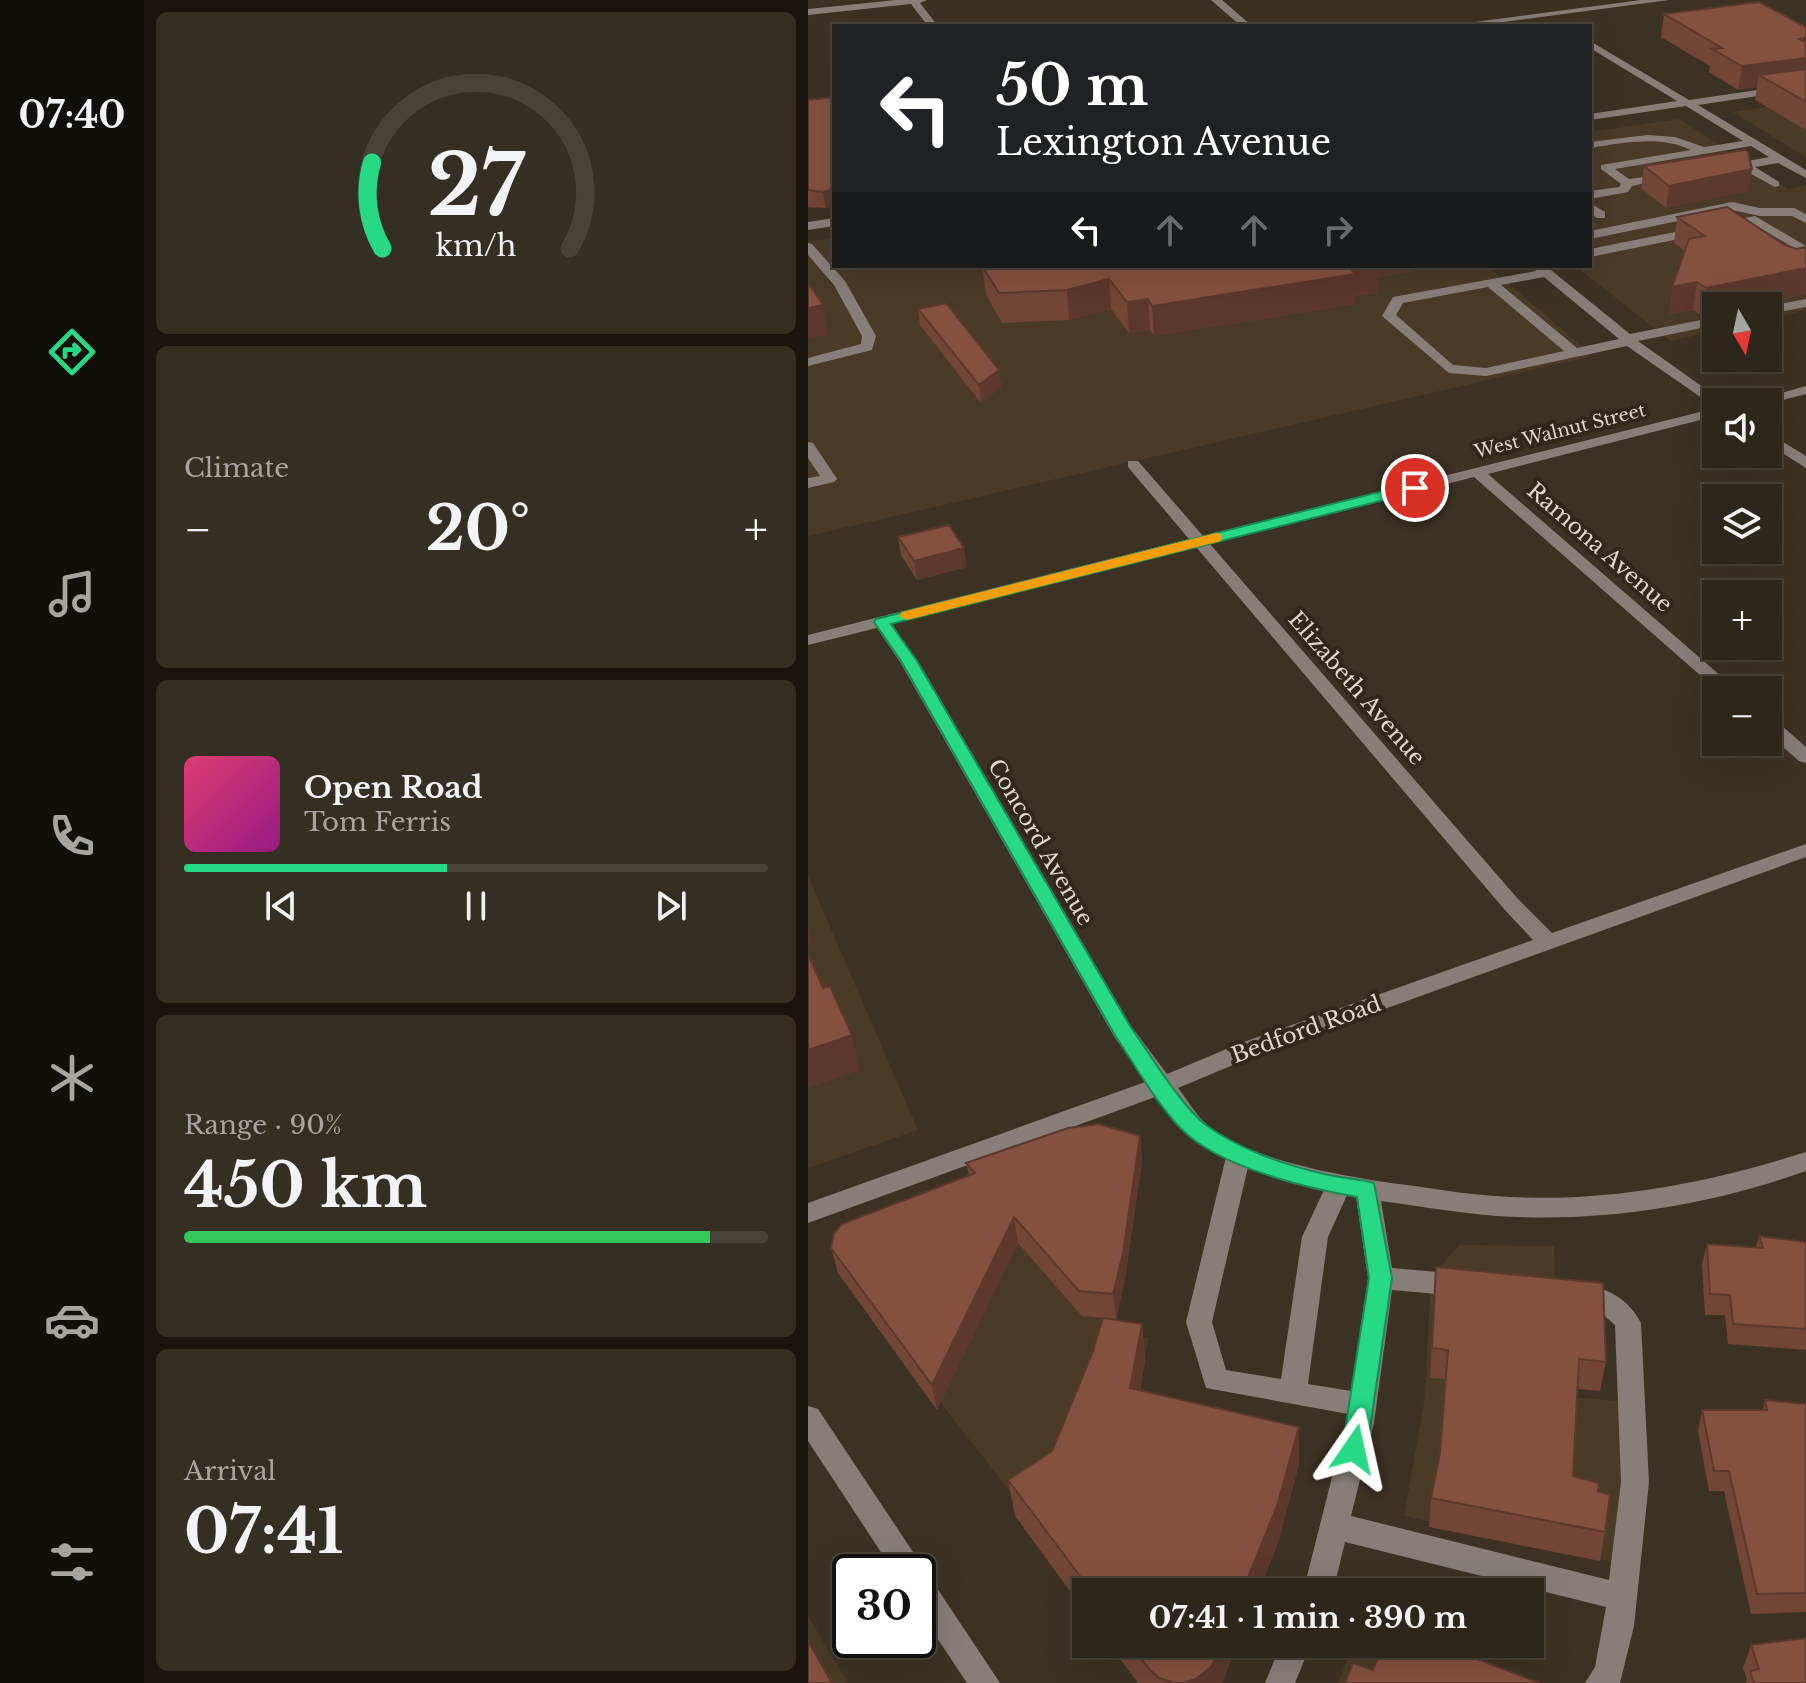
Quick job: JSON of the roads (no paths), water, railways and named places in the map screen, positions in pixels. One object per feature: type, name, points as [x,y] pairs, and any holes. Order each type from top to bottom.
[{"type":"street","points":[[914,0],[932,24]]},
{"type":"street","points":[[808,12],[922,0]]},
{"type":"street","points":[[1216,0],[1245,24]]},
{"type":"street","points":[[1467,24],[1664,0]]},
{"type":"street","points":[[1531,7],[1558,24]]},
{"type":"street","points":[[1592,45],[1806,175]]},
{"type":"street","points":[[1592,117],[1806,86]]},
{"type":"street","points":[[1592,145],[1652,135],[1688,143],[1703,151]]},
{"type":"street","points":[[1605,167],[1752,143]]},
{"type":"street","points":[[1592,157],[1627,183],[1685,174]]},
{"type":"street","points":[[1715,169],[1780,159]]},
{"type":"street","points":[[1744,165],[1775,184]]},
{"type":"street","points":[[1592,195],[1624,190],[1627,183]]},
{"type":"street","points":[[1592,235],[1732,206],[1758,216],[1806,251]]},
{"type":"street","points":[[1592,253],[1782,210],[1806,219]]},
{"type":"street","points":[[808,226],[832,222]]},
{"type":"street","points":[[808,247],[840,284],[869,336],[867,347],[808,362]]},
{"type":"street","points":[[1702,324],[1629,340],[1574,353],[1486,372],[1449,369],[1389,316],[1398,300],[1491,283],[1542,269],[1629,340],[1702,391]]},
{"type":"street","points":[[1491,283],[1574,353]]},
{"type":"street","points":[[1782,307],[1806,303]]},
{"type":"street","points":[[1782,396],[1806,390]]},
{"type":"street","name":"West Walnut Street","points":[[808,640],[1702,416]]},
{"type":"street","points":[[808,446],[829,479],[808,483]]},
{"type":"street","points":[[1782,447],[1806,463]]},
{"type":"street","name":"Elizabeth Avenue","points":[[1133,464],[1511,904],[1548,942]]},
{"type":"street","name":"Ramona Avenue","points":[[1477,472],[1712,676]]},
{"type":"street","name":"Concord Avenue","points":[[881,622],[909,661],[1123,1032],[1160,1086],[1197,1130],[1239,1154],[1318,1182],[1497,1206],[1590,1205],[1662,1197],[1732,1184],[1779,1172],[1806,1161]]},
{"type":"street","points":[[1782,736],[1806,757]]},
{"type":"street","name":"Bedford Road","points":[[808,1213],[1160,1086],[1249,1049],[1806,850]]},
{"type":"street","points":[[1239,1154],[1199,1322],[1216,1380],[1363,1405]]},
{"type":"street","points":[[1293,1393],[1315,1237],[1339,1185]]},
{"type":"street","points":[[1322,1578],[1363,1405],[1381,1278],[1367,1190]]},
{"type":"street","points":[[1381,1278],[1490,1288]]},
{"type":"street","points":[[1549,1294],[1608,1300],[1620,1309],[1628,1323],[1635,1482],[1622,1597],[1608,1675],[1600,1683]]},
{"type":"street","points":[[808,1418],[899,1554]]},
{"type":"street","points":[[1336,1526],[1622,1597]]},
{"type":"street","points":[[936,1610],[985,1683]]},
{"type":"street","points":[[1280,1683],[1290,1658]]}]
